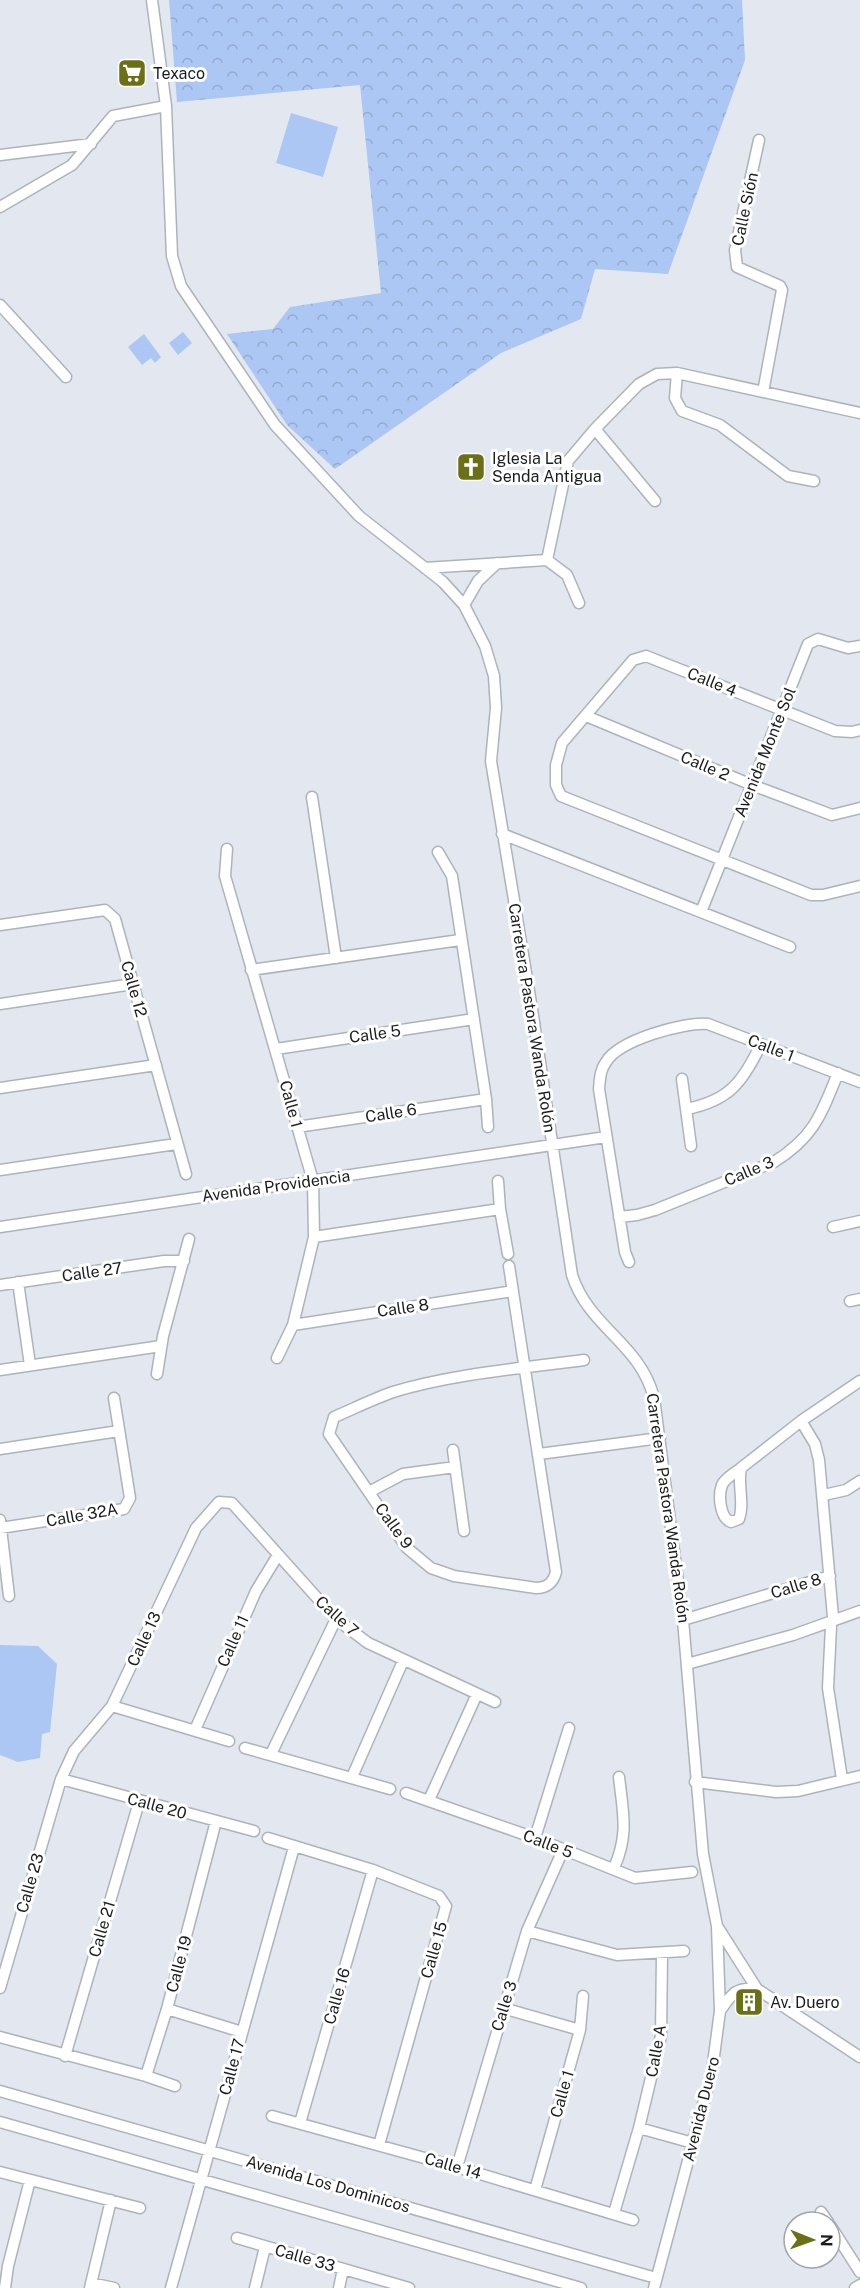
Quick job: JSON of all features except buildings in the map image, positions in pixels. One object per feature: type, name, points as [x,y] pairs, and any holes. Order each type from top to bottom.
[{"type":"street","name":"Carretera Pastora Wanda Rolón","points":[[152,0],[166,106],[172,256],[181,286],[274,425],[359,516],[443,582],[471,615],[485,646],[494,676],[496,708],[491,761],[553,1144],[570,1264],[576,1286],[586,1306],[644,1370],[654,1398],[683,1620],[695,1782],[703,1854],[717,1926],[757,1989],[860,2057]]},
{"type":"street","points":[[0,207],[72,165],[113,116],[166,106]]},
{"type":"street","name":"Calle Sión","points":[[759,141],[735,250],[735,260],[737,267],[780,286],[782,290],[763,392]]},
{"type":"street","points":[[0,155],[91,144]]},
{"type":"street","points":[[0,306],[66,377]]},
{"type":"street","points":[[677,373],[675,398],[682,411],[720,425],[788,476],[814,481]]},
{"type":"street","points":[[547,560],[568,461],[595,429],[639,384],[657,374],[677,373],[860,413]]},
{"type":"street","points":[[595,429],[655,501]]},
{"type":"street","points":[[425,568],[547,560],[567,576],[579,603]]},
{"type":"street","points":[[464,605],[478,581],[497,563]]},
{"type":"street","name":"Avenida Monte Sol","points":[[701,912],[808,644],[818,639],[848,648],[860,646]]},
{"type":"street","name":"Calle 4","points":[[586,716],[633,660],[646,656],[835,731],[860,730]]},
{"type":"street","points":[[586,716],[562,743],[556,765],[556,784],[561,796],[811,895],[823,895],[860,886]]},
{"type":"street","name":"Calle 2","points":[[586,716],[752,785],[832,815],[860,808]]},
{"type":"street","points":[[312,797],[336,958]]},
{"type":"street","points":[[502,834],[790,947]]},
{"type":"street","name":"Calle 1","points":[[227,849],[225,876],[313,1181],[314,1237],[293,1325],[277,1358]]},
{"type":"street","points":[[438,852],[452,876],[486,1099],[488,1127]]},
{"type":"street","name":"Calle 12","points":[[0,925],[105,910],[115,919],[186,1174]]},
{"type":"street","points":[[251,970],[460,939]]},
{"type":"street","points":[[0,1004],[133,984]]},
{"type":"street","name":"Calle 5","points":[[276,1049],[474,1019]]},
{"type":"street","name":"Calle 1","points":[[629,1262],[625,1252],[599,1089],[600,1075],[605,1063],[614,1052],[625,1045],[679,1025],[708,1024],[860,1082]]},
{"type":"street","points":[[686,1109],[712,1103],[734,1089],[750,1067],[761,1044]]},
{"type":"street","points":[[0,1088],[156,1065]]},
{"type":"street","name":"Calle 3","points":[[619,1217],[655,1210],[774,1162],[788,1153],[801,1142],[816,1122],[838,1073]]},
{"type":"street","points":[[681,1079],[692,1146]]},
{"type":"street","name":"Calle 6","points":[[297,1127],[486,1099]]},
{"type":"street","name":"Avenida Providencia","points":[[0,1227],[606,1137]]},
{"type":"street","points":[[0,1166],[176,1144]]},
{"type":"street","points":[[498,1181],[500,1209],[508,1254]]},
{"type":"street","points":[[314,1237],[500,1209]]},
{"type":"street","points":[[833,1227],[860,1221]]},
{"type":"street","points":[[157,1374],[161,1346],[189,1239]]},
{"type":"street","name":"Calle 27","points":[[0,1285],[164,1261],[184,1261]]},
{"type":"street","name":"Calle 9","points":[[509,1266],[524,1368],[539,1454],[556,1572],[552,1583],[542,1588],[454,1576],[431,1568],[407,1548],[329,1434],[334,1417],[393,1392],[434,1383],[524,1368],[584,1360]]},
{"type":"street","points":[[18,1282],[30,1365]]},
{"type":"street","name":"Calle 8","points":[[293,1325],[513,1291]]},
{"type":"street","points":[[0,1370],[161,1346]]},
{"type":"street","points":[[741,1468],[801,1421],[860,1381]]},
{"type":"street","name":"Calle 32A","points":[[0,1526],[124,1509],[130,1498],[114,1398]]},
{"type":"street","points":[[801,1421],[815,1444],[824,1495],[846,1490],[860,1480]]},
{"type":"street","points":[[0,1449],[119,1431]]},
{"type":"street","points":[[539,1454],[660,1437]]},
{"type":"street","points":[[453,1450],[464,1531]]},
{"type":"street","points":[[369,1492],[403,1474],[454,1467]]},
{"type":"street","name":"Calle 8","points":[[683,1620],[830,1576],[824,1495]]},
{"type":"street","name":"Calle 13","points":[[61,1779],[74,1751],[112,1706],[196,1528],[219,1502],[225,1502]]},
{"type":"street","name":"Calle 7","points":[[225,1502],[232,1503],[336,1619],[368,1643],[402,1661],[495,1702]]},
{"type":"street","points":[[0,1526],[9,1596]]},
{"type":"street","name":"Calle 11","points":[[195,1730],[256,1591],[278,1555]]},
{"type":"street","points":[[830,1576],[832,1622],[828,1688],[842,1779]]},
{"type":"street","points":[[687,1664],[793,1635],[860,1611]]},
{"type":"street","points":[[271,1754],[336,1619]]},
{"type":"street","points":[[352,1777],[402,1661]]},
{"type":"street","points":[[429,1800],[477,1694]]},
{"type":"street","points":[[112,1706],[229,1741]]},
{"type":"street","points":[[535,1838],[569,1728]]},
{"type":"street","points":[[245,1748],[390,1789]]},
{"type":"street","points":[[695,1782],[776,1792],[798,1791],[860,1776]]},
{"type":"street","points":[[614,1868],[623,1849],[624,1828],[620,1777]]},
{"type":"street","name":"Calle 20","points":[[61,1779],[139,1802],[254,1831]]},
{"type":"street","name":"Calle 23","points":[[0,1988],[61,1779]]},
{"type":"street","name":"Calle 5","points":[[406,1794],[535,1838],[635,1878],[692,1872]]},
{"type":"street","name":"Calle 21","points":[[65,2056],[139,1802]]},
{"type":"street","name":"Calle 19","points":[[146,2076],[167,2009],[216,1821]]},
{"type":"street","name":"Calle 15","points":[[268,1838],[373,1870],[440,1896],[446,1906],[379,2145]]},
{"type":"street","name":"Calle 17","points":[[171,2288],[294,1847]]},
{"type":"street","name":"Calle 3","points":[[457,2167],[502,2008],[527,1931],[563,1850]]},
{"type":"street","name":"Calle 16","points":[[300,2123],[373,1870]]},
{"type":"street","points":[[679,1873],[681,1885]]},
{"type":"street","name":"Avenida Duero","points":[[655,2283],[712,2071],[720,2011],[717,1926]]},
{"type":"street","points":[[527,1931],[617,1955],[684,1952]]},
{"type":"street","name":"Calle A","points":[[614,2213],[639,2128],[662,2036],[662,1954]]},
{"type":"street","points":[[720,2011],[736,1991],[746,1988],[757,1989]]},
{"type":"street","name":"Calle 1","points":[[535,2190],[580,2030],[583,1996]]},
{"type":"street","points":[[502,2008],[580,2030]]},
{"type":"street","points":[[167,2009],[242,2032]]},
{"type":"street","points":[[0,2037],[146,2076],[175,2086]]},
{"type":"street","name":"Avenida Los Dominicos","points":[[0,2091],[655,2283]]},
{"type":"street","name":"Calle 14","points":[[272,2116],[457,2167],[633,2220]]},
{"type":"street","name":"Avenida Los Dominicos","points":[[0,2122],[581,2288]]},
{"type":"street","points":[[639,2128],[693,2143]]},
{"type":"street","points":[[0,2172],[140,2208]]},
{"type":"street","points":[[5,2288],[8,2266],[30,2180]]},
{"type":"street","points":[[111,2200],[91,2285],[114,2288]]},
{"type":"street","name":"Calle 33","points":[[237,2238],[409,2288]]},
{"type":"street","points":[[842,2244],[860,2272]]},
{"type":"street","points":[[255,2288],[265,2247]]},
{"type":"street","points":[[339,2288],[344,2269]]},
{"type":"street","points":[[855,2288],[860,2285]]},
{"type":"green space","points":[[169,0],[742,0],[745,60],[668,274],[595,269],[581,319],[501,353],[335,469],[287,425],[227,334],[273,329],[290,307],[381,293],[360,85],[177,102]]},
{"type":"green space","points":[[291,113],[338,127],[323,177],[276,163]]},
{"type":"green space","points":[[183,332],[192,343],[178,355],[169,343]]},
{"type":"green space","points":[[144,334],[161,357],[155,363],[151,358],[142,365],[128,347]]},
{"type":"green space","points":[[0,1645],[38,1646],[57,1664],[50,1732],[42,1734],[40,1758],[18,1762],[0,1755]]},
{"type":"place","name":"Texaco","points":[[132,73]]},
{"type":"place","name":"Iglesia La Senda Antigua","points":[[471,467]]},
{"type":"place","name":"Av. Duero","points":[[749,2002]]}]
